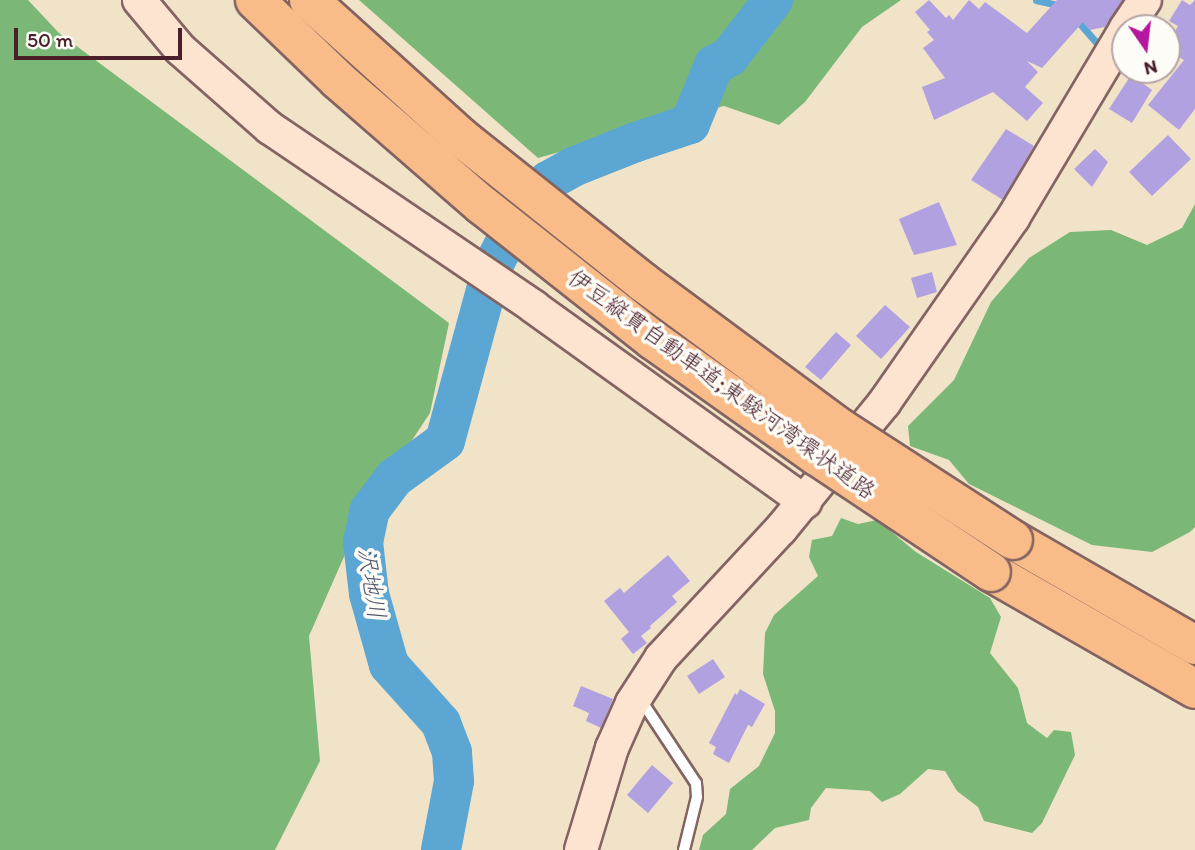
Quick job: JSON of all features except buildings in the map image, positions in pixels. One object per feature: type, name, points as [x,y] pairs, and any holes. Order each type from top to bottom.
[{"type":"highway","name":"伊豆縦貫自動車道;東駿河湾環状道路","points":[[255,0],[338,80],[482,205],[653,340],[817,456],[991,572],[1195,689]]},
{"type":"highway","name":"伊豆縦貫自動車道;東駿河湾環状道路","points":[[309,0],[463,139],[644,283],[840,428],[1013,540],[1195,645]]},
{"type":"street","points":[[139,0],[180,49],[270,128],[523,299],[805,502]]},
{"type":"street","points":[[581,850],[612,748],[638,695],[661,658],[805,502],[884,403],[1006,228],[1111,54]]},
{"type":"lane","points":[[638,695],[696,783],[696,797],[684,850]]},
{"type":"green space","points":[[0,0],[28,0],[59,33],[449,323],[430,413],[362,516],[309,636],[320,761],[275,850],[0,850]]},
{"type":"green space","points":[[359,0],[901,0],[862,27],[805,102],[779,125],[724,106],[538,158]]},
{"type":"green space","points":[[1195,204],[1195,527],[1190,532],[1152,552],[1092,545],[969,484],[949,460],[910,446],[908,426],[954,380],[991,302],[1029,258],[1070,232],[1111,230],[1147,245],[1182,228]]},
{"type":"green space","points":[[841,518],[858,524],[877,520],[916,552],[990,598],[1001,617],[990,653],[1018,688],[1027,723],[1047,738],[1054,730],[1071,732],[1075,755],[1042,823],[1032,833],[984,821],[978,807],[957,791],[945,771],[928,769],[900,794],[882,802],[870,791],[826,788],[811,808],[809,820],[775,828],[752,850],[699,850],[703,835],[726,814],[730,789],[759,766],[775,733],[775,711],[763,674],[765,633],[774,615],[818,576],[809,557],[812,540],[832,536]]},
{"type":"waterway","name":"沢地川","points":[[494,264],[518,217],[548,181],[573,167],[690,124],[714,65],[729,57],[773,0]]},
{"type":"waterway","points":[[1036,0],[1061,6]]},
{"type":"waterway","points":[[1075,18],[1098,44]]},
{"type":"waterway","name":"沢地川","points":[[441,850],[454,781],[452,752],[441,723],[389,665],[369,594],[363,542],[370,510],[394,478],[445,441],[486,290]]}]
